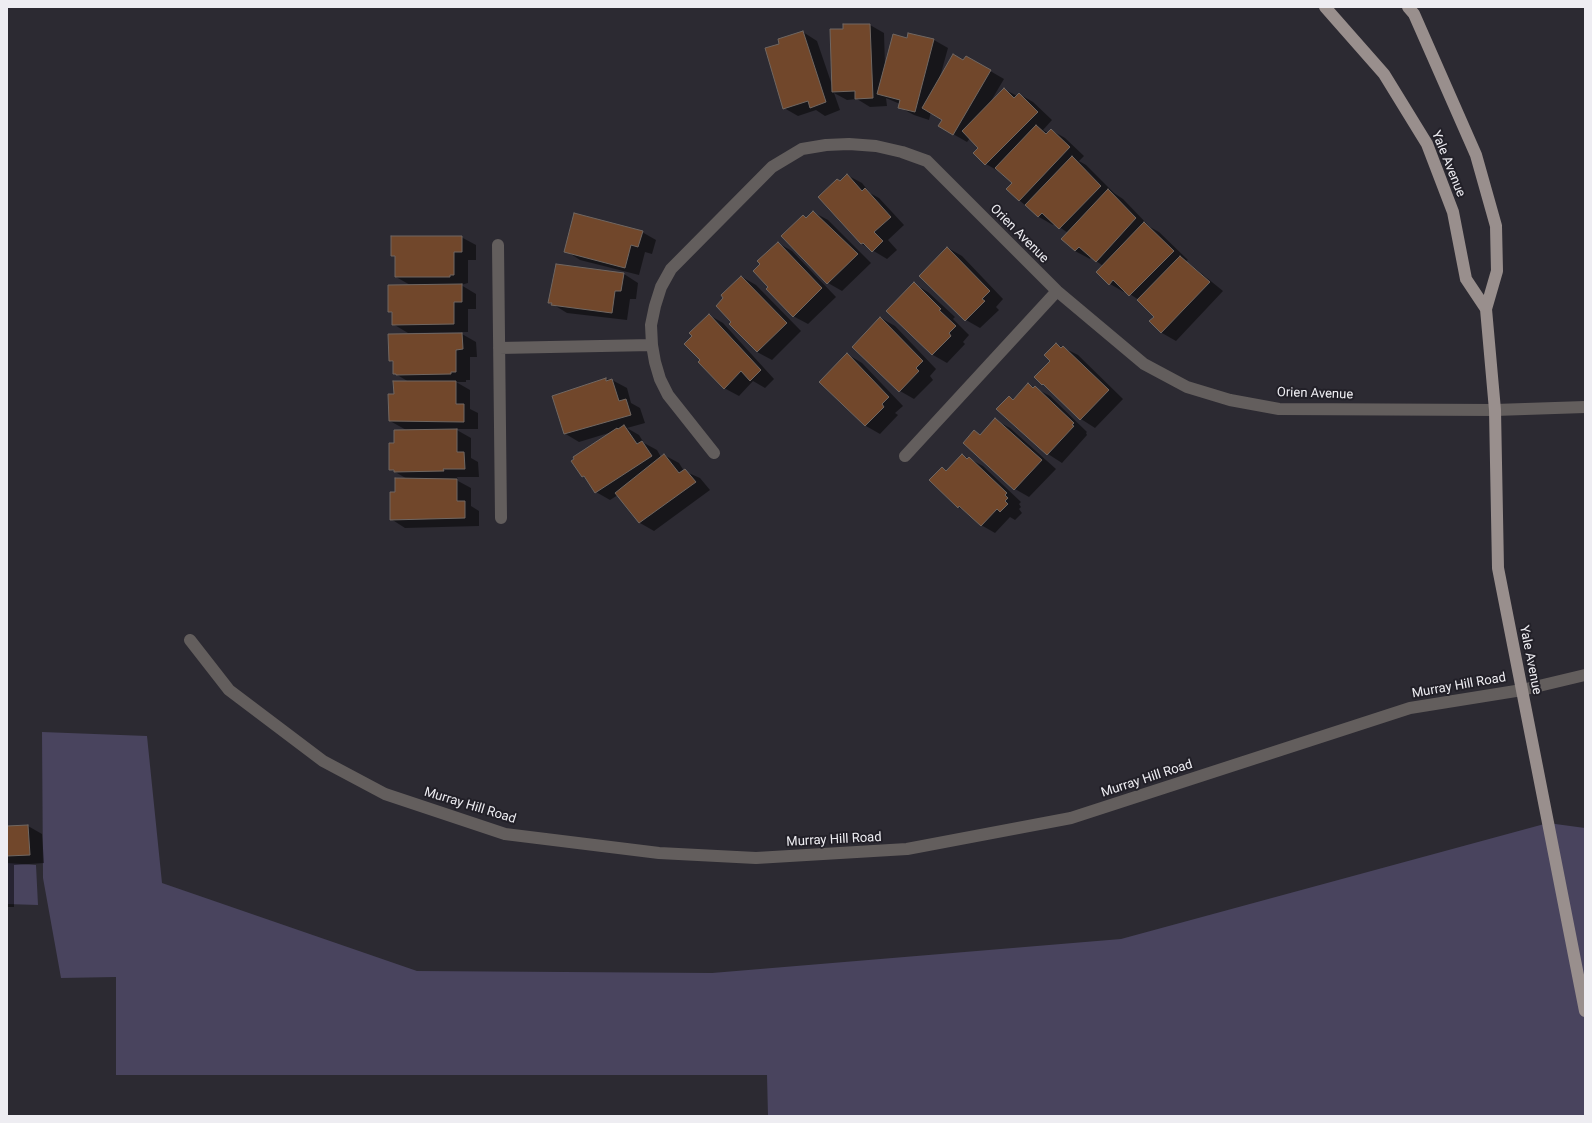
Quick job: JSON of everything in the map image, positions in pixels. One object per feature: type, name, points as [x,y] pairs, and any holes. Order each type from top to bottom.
[{"type":"main road","name":"Yale Avenue","points":[[1325,7],[1384,74],[1427,144],[1453,212],[1466,279],[1486,309]]},
{"type":"main road","name":"Yale Avenue","points":[[1408,7],[1417,21],[1476,155],[1496,226],[1497,271],[1486,309],[1495,410],[1498,568],[1585,1011]]},
{"type":"street","name":"Orien Avenue","points":[[714,453],[668,395],[660,379],[652,345],[651,326],[654,306],[661,287],[671,269],[772,167],[802,149],[826,145],[849,144],[876,146],[902,152],[926,161],[1057,291],[1144,364],[1187,387],[1230,400],[1279,409],[1495,410],[1585,407]]},
{"type":"street","points":[[498,245],[501,518]]},
{"type":"street","points":[[905,456],[1057,291]]},
{"type":"street","points":[[499,348],[652,345]]},
{"type":"street","name":"Murray Hill Road","points":[[190,640],[229,690],[323,761],[385,794],[505,834],[659,853],[756,858],[907,849],[1072,818],[1410,708],[1522,690],[1585,675]]},
{"type":"shaded area","points":[[42,732],[147,736],[162,883],[417,971],[712,973],[1121,939],[1548,823],[1585,828],[1585,1116],[768,1116],[767,1075],[116,1075],[116,977],[61,978],[43,878]]},
{"type":"shaded area","points":[[7,863],[36,865],[38,905],[7,904]]},
{"type":"building","points":[[843,24],[870,24],[873,98],[855,99],[855,91],[832,92],[830,29],[843,29]]},
{"type":"building","points":[[803,31],[826,102],[810,108],[808,101],[783,109],[765,48],[779,44],[778,39]]},
{"type":"building","points":[[908,33],[934,39],[915,112],[898,108],[900,100],[877,94],[893,34],[907,38]]},
{"type":"building","points":[[953,54],[963,60],[966,56],[991,70],[953,135],[938,126],[942,120],[922,108]]},
{"type":"building","points":[[1004,88],[1014,98],[1019,93],[1038,112],[985,165],[973,153],[978,148],[962,131]]},
{"type":"building","points":[[1036,125],[1046,134],[1051,129],[1070,147],[1019,201],[1006,189],[1012,183],[995,168]]},
{"type":"building","points":[[1072,156],[1101,186],[1059,229],[1042,213],[1038,217],[1025,205]]},
{"type":"building","points":[[847,174],[862,191],[865,188],[891,217],[874,232],[883,241],[872,252],[863,243],[861,244],[818,197],[837,179],[840,181]]},
{"type":"building","points":[[1108,189],[1136,218],[1096,262],[1079,247],[1075,251],[1061,239]]},
{"type":"building","points":[[813,211],[858,254],[827,284],[781,236],[803,215],[806,218]]},
{"type":"building","points":[[574,213],[643,231],[638,247],[631,245],[625,268],[564,252]]},
{"type":"building","points":[[1144,222],[1174,251],[1129,296],[1113,280],[1109,285],[1096,272]]},
{"type":"building","points":[[391,236],[462,236],[462,252],[454,252],[454,275],[450,275],[450,277],[395,277],[395,256],[391,256]]},
{"type":"building","points":[[778,242],[822,288],[793,317],[766,289],[768,287],[753,271],[760,264],[757,261]]},
{"type":"building","points":[[947,247],[990,291],[982,299],[985,301],[965,321],[919,276]]},
{"type":"building","points":[[1180,256],[1210,282],[1161,333],[1149,321],[1154,317],[1137,300]]},
{"type":"building","points":[[556,264],[624,273],[621,291],[615,291],[612,313],[551,305],[552,303],[548,303]]},
{"type":"building","points":[[741,276],[787,323],[757,352],[729,324],[731,322],[716,306],[723,298],[721,295]]},
{"type":"building","points":[[914,282],[941,309],[939,310],[956,326],[949,333],[951,336],[932,355],[886,311]]},
{"type":"building","points":[[462,284],[462,302],[454,302],[454,324],[392,325],[392,312],[388,312],[388,285]]},
{"type":"building","points":[[709,314],[761,370],[750,381],[741,371],[724,389],[698,362],[700,360],[684,344],[692,336],[689,333]]},
{"type":"building","points":[[880,317],[923,361],[916,368],[919,371],[899,392],[852,347]]},
{"type":"building","points":[[462,333],[463,349],[456,350],[456,372],[451,372],[451,374],[393,374],[393,361],[389,361],[388,334]]},
{"type":"building","points":[[1056,343],[1061,348],[1063,346],[1109,390],[1080,420],[1034,377],[1050,361],[1044,355]]},
{"type":"building","points":[[847,353],[889,397],[882,404],[884,407],[865,426],[819,382]]},
{"type":"building","points":[[606,378],[606,381],[612,379],[619,401],[626,399],[631,415],[564,434],[552,396]]},
{"type":"building","points":[[393,381],[456,381],[456,404],[464,404],[464,422],[389,421],[388,394],[394,394]]},
{"type":"building","points":[[1028,383],[1033,388],[1035,386],[1074,423],[1072,425],[1074,426],[1047,455],[996,409],[1009,396],[1013,400]]},
{"type":"building","points":[[995,418],[1042,460],[1014,490],[963,443],[974,430],[980,435]]},
{"type":"building","points":[[624,425],[637,444],[642,441],[652,456],[595,493],[584,476],[582,477],[571,461],[574,459],[573,457]]},
{"type":"building","points":[[457,429],[457,452],[464,452],[465,469],[394,472],[394,470],[389,470],[389,443],[394,443],[394,430]]},
{"type":"building","points":[[664,454],[679,473],[685,469],[696,482],[639,523],[615,493]]},
{"type":"building","points":[[962,454],[967,459],[969,457],[1007,493],[1005,495],[1008,498],[1005,501],[1008,504],[1000,512],[997,509],[981,526],[959,506],[958,508],[929,480],[942,467],[946,471]]},
{"type":"building","points":[[395,478],[457,479],[457,501],[465,501],[465,518],[390,520],[390,492],[395,492]]},
{"type":"building","points":[[28,825],[30,855],[7,856],[7,826]]}]
